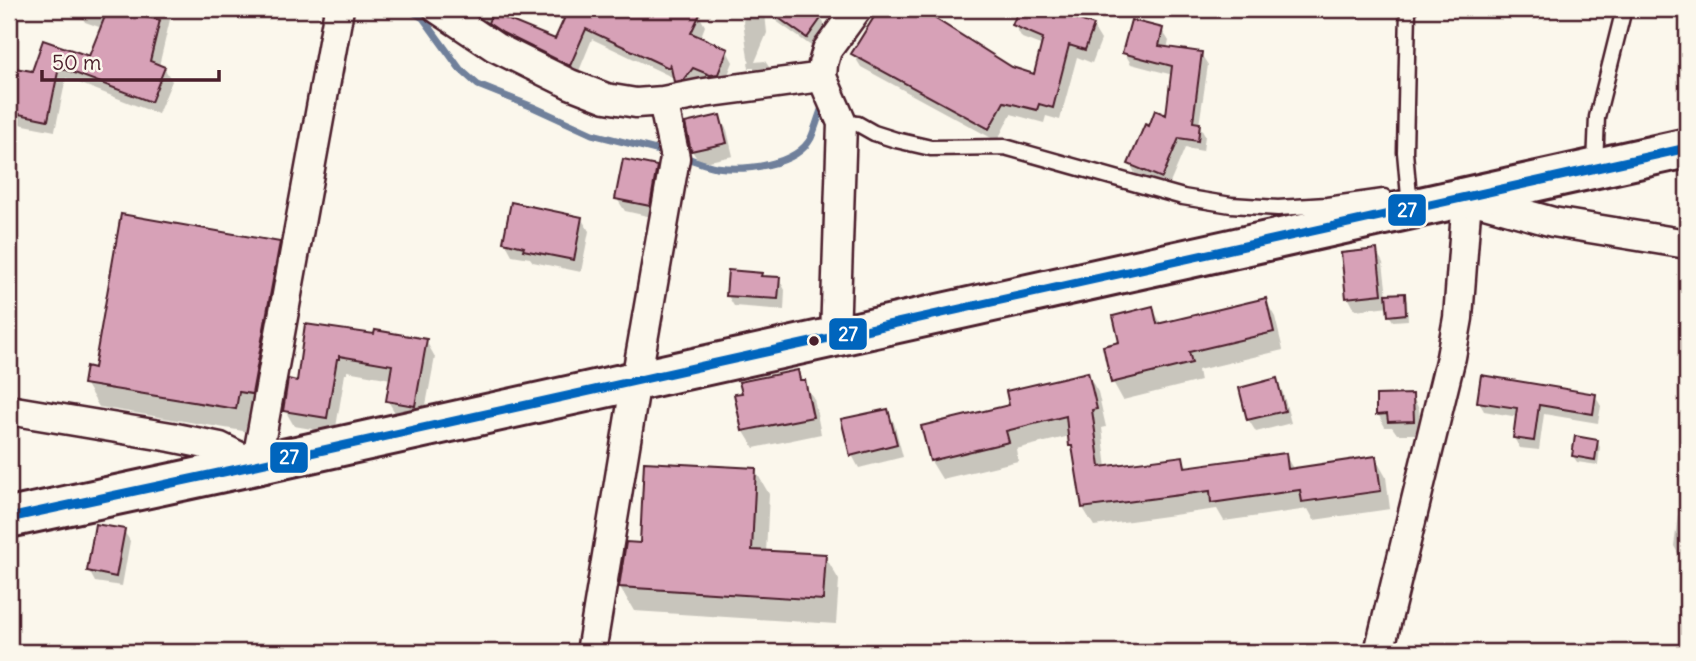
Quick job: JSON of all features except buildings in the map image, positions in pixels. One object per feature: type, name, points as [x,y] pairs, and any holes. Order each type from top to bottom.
[{"type":"main road","points":[[9,518],[835,337],[1410,202],[1467,198],[1687,148]]},
{"type":"street","points":[[9,410],[220,447],[256,465],[339,9]]},
{"type":"street","points":[[438,9],[495,47],[570,84],[606,98],[636,103],[663,101],[822,77]]},
{"type":"street","points":[[835,337],[842,123],[822,77],[827,50],[857,9]]},
{"type":"street","points":[[591,652],[675,158],[663,101]]},
{"type":"street","points":[[1379,652],[1451,357],[1458,318],[1467,198],[1553,222],[1687,244]]},
{"type":"lane","points":[[842,123],[858,124],[874,133],[931,148],[1005,147],[1184,197],[1231,205],[1278,208],[1410,202],[1405,152],[1408,9]]},
{"type":"lane","points":[[1594,169],[1597,117],[1624,9]]},
{"type":"waterway","points":[[408,9],[423,18],[460,69],[478,85],[592,134],[668,153]]},
{"type":"waterway","points":[[680,156],[728,168],[754,167],[782,161],[794,155],[811,138],[824,102]]},
{"type":"transit line","name":"27","points":[[9,518],[1687,148]]}]
